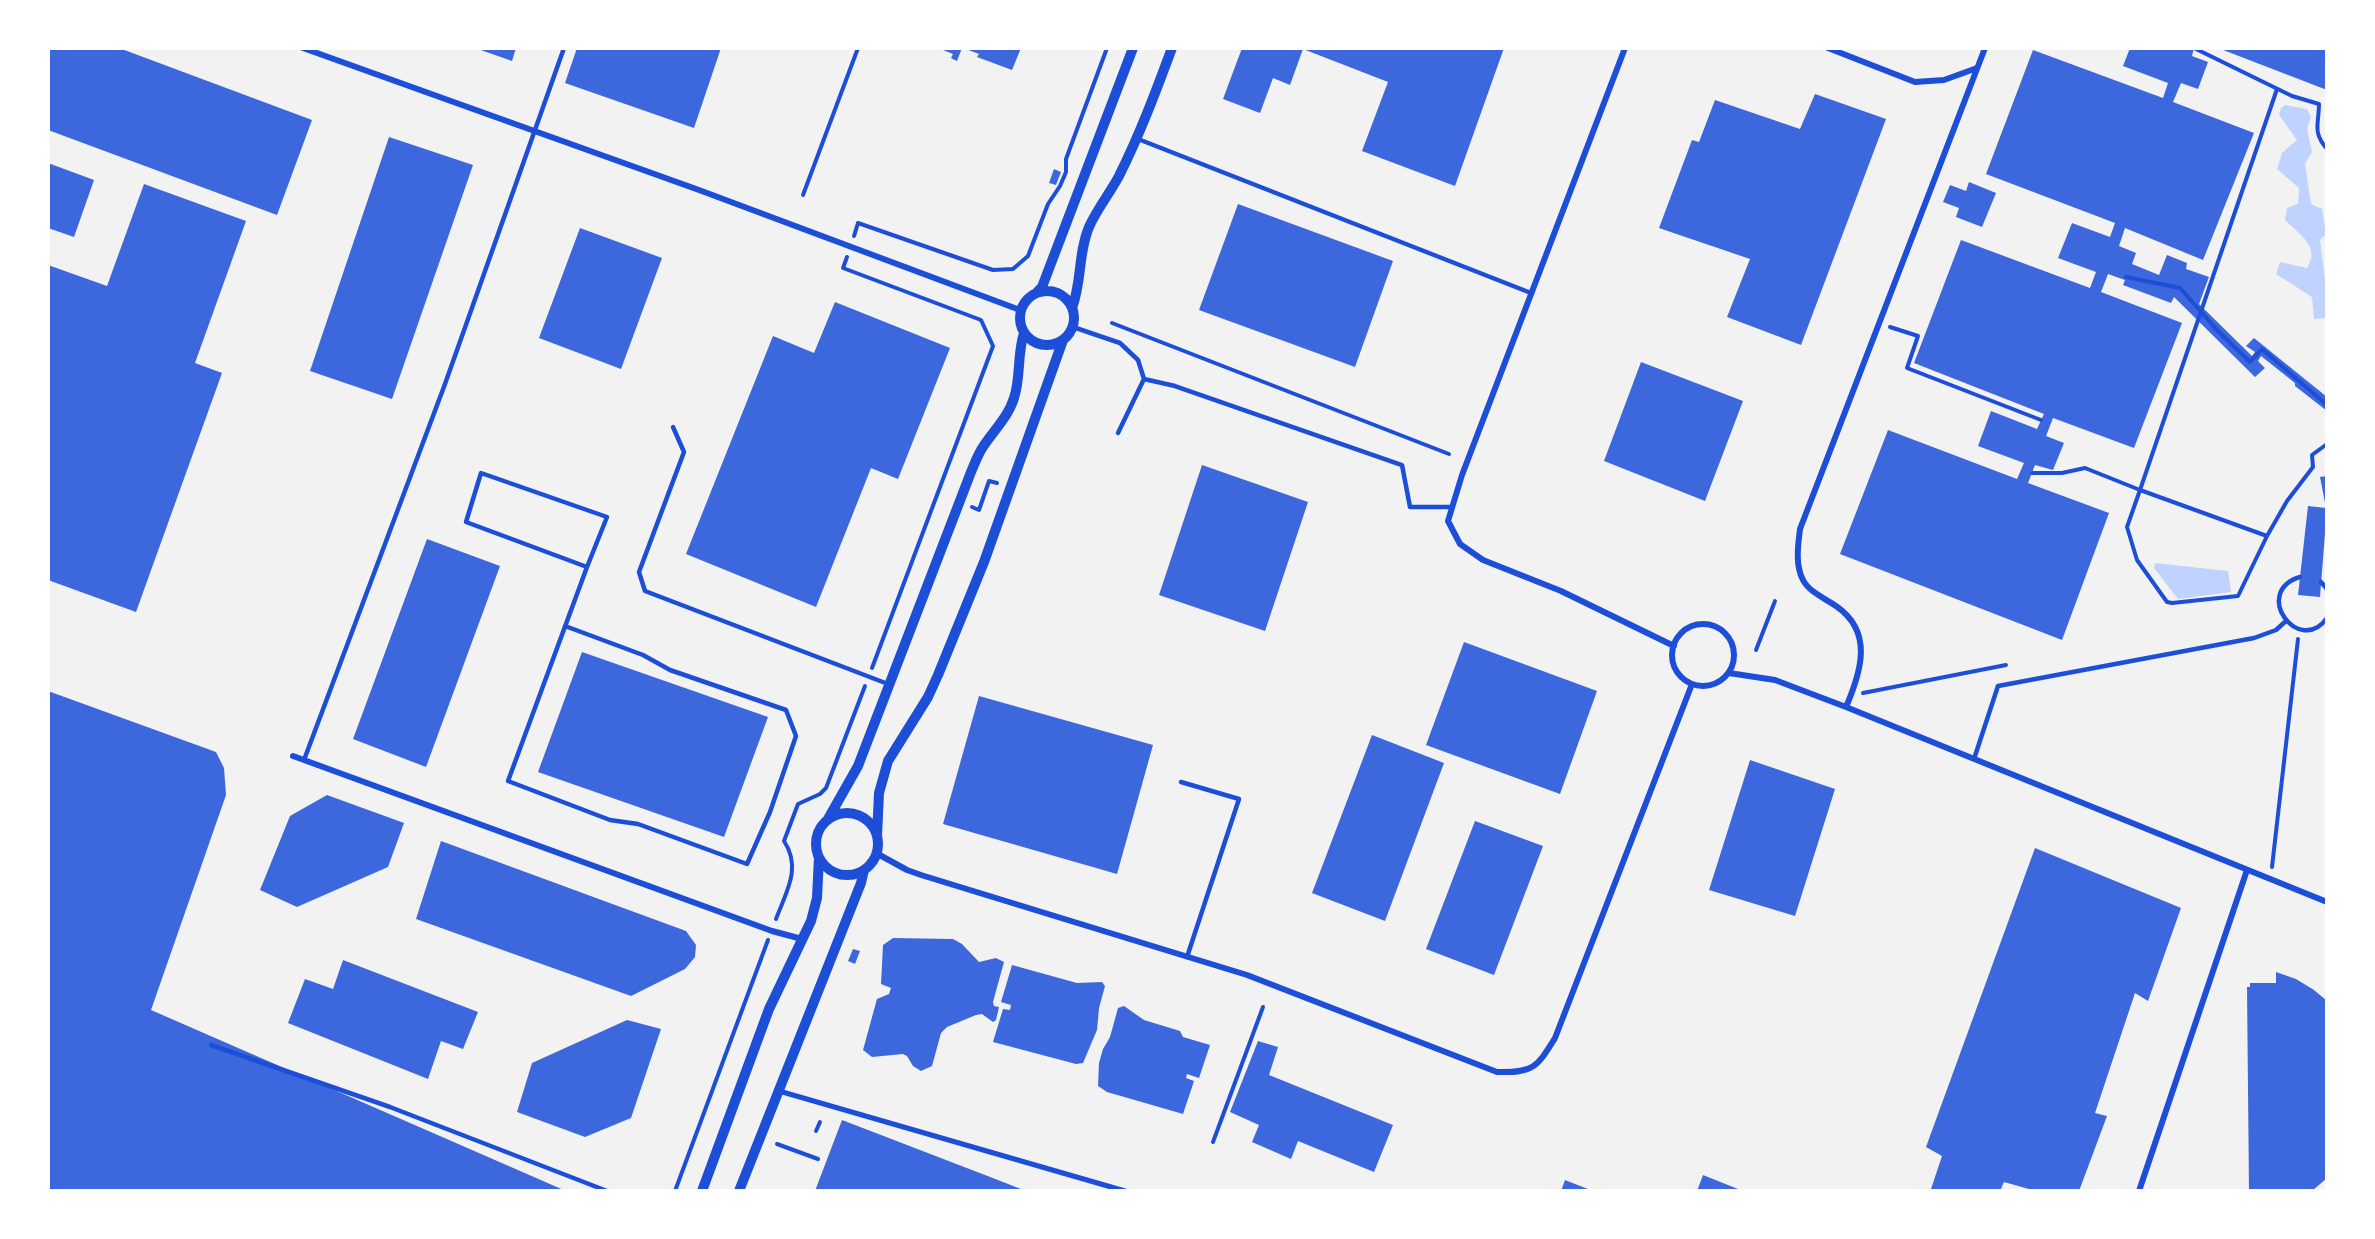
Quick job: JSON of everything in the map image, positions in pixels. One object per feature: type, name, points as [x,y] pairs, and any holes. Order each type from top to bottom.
[{"type":"street","points":[[303,48],[1020,310]]},
{"type":"street","points":[[1063,340],[1045,345],[1030,340],[1020,323],[1020,310],[1029,296],[1042,287],[1133,48]]},
{"type":"street","points":[[819,857],[834,872],[854,874],[864,870],[872,862],[876,853],[879,793],[888,761],[928,698],[984,562],[1063,340],[1072,327],[1072,308],[1078,293],[1081,261],[1088,229],[1116,182],[1137,139],[1172,48]]},
{"type":"street","points":[[1625,48],[1467,462],[1448,521],[1460,544],[1483,560],[1562,591],[1674,646]]},
{"type":"street","points":[[1828,48],[1915,82],[1944,80],[1977,69]]},
{"type":"street","points":[[1846,707],[1859,674],[1860,642],[1849,616],[1803,580],[1797,553],[1800,529],[1984,48]]},
{"type":"street","points":[[1038,291],[1055,291],[1064,296],[1072,308]]},
{"type":"street","points":[[702,1191],[769,1009],[811,921],[817,898],[819,857],[816,845],[818,834],[858,766],[958,502],[981,450],[1014,402],[1018,386],[1020,344],[1024,333]]},
{"type":"street","points":[[1696,625],[1717,627],[1731,642],[1734,653],[1733,663],[1729,673],[1722,680],[1712,685],[1692,684],[1677,673],[1673,664],[1674,646],[1678,637],[1696,625]]},
{"type":"street","points":[[1729,673],[1775,680],[1846,707],[2327,902]]},
{"type":"street","points":[[876,853],[921,875],[1247,975],[1497,1072],[1521,1072],[1540,1062],[1555,1038],[1692,684]]},
{"type":"street","points":[[293,756],[760,927],[803,940]]},
{"type":"street","points":[[828,819],[847,813],[857,814],[873,826],[877,836]]},
{"type":"street","points":[[739,1191],[861,884],[864,870]]},
{"type":"street","points":[[2139,1191],[2247,870]]},
{"type":"street","points":[[779,1091],[1125,1191]]},
{"type":"lane","points":[[304,760],[445,384],[564,48]]},
{"type":"lane","points":[[1137,139],[1531,293]]},
{"type":"lane","points":[[1072,327],[1120,343],[1138,360],[1144,379],[1118,433]]},
{"type":"lane","points":[[1144,379],[1175,386],[1402,465],[1410,507],[1451,507]]},
{"type":"lane","points":[[673,427],[684,452],[639,572],[645,591],[889,684]]},
{"type":"lane","points":[[565,626],[643,655],[670,670],[786,710],[796,736],[770,812],[747,864],[638,824],[610,820],[508,781],[565,626],[587,567],[608,517],[482,473],[466,522],[587,567]]},
{"type":"lane","points":[[2300,577],[2290,582],[2280,596],[2281,613],[2286,621],[2300,629],[2308,630],[2317,627],[2327,618]]},
{"type":"lane","points":[[2321,582],[2327,589]]},
{"type":"lane","points":[[1974,759],[1998,686],[2266,636],[2286,621]]},
{"type":"lane","points":[[1181,782],[1239,799],[1187,957]]},
{"type":"lane","points":[[211,1045],[390,1107],[607,1191]]},
{"type":"path","points":[[803,195],[858,48]]},
{"type":"path","points":[[858,223],[993,270],[1013,269],[1028,256],[1048,204],[1060,186],[1066,171],[1066,159],[1107,48]]},
{"type":"path","points":[[2194,48],[2292,96],[2319,104],[2318,139],[2327,148]]},
{"type":"path","points":[[2277,89],[2127,527],[2137,560],[2167,602],[2238,596],[2287,501],[2313,467],[2312,455],[2327,444]]},
{"type":"path","points":[[778,913],[793,877],[794,864],[790,850],[784,841],[798,804],[820,795],[826,788],[993,346],[981,320],[843,268]]},
{"type":"path","points":[[2126,277],[2180,288],[2250,362],[2262,349],[2327,405]]},
{"type":"path","points":[[1112,322],[1449,454]]},
{"type":"path","points":[[1898,330],[1918,336],[1907,368],[2041,420]]},
{"type":"path","points":[[2032,473],[2062,473],[2085,468],[2267,536]]},
{"type":"path","points":[[937,495],[979,510],[989,481],[1011,488]]},
{"type":"path","points":[[1756,650],[1775,601]]},
{"type":"path","points":[[2271,879],[2300,629]]},
{"type":"path","points":[[1851,696],[2006,665]]},
{"type":"path","points":[[675,1191],[761,961]]},
{"type":"path","points":[[1213,1142],[1263,1007]]},
{"type":"path","points":[[816,1131],[820,1122]]},
{"type":"path","points":[[777,1144],[818,1159]]},
{"type":"water","points":[[2285,105],[2307,109],[2311,117],[2307,129],[2312,152],[2305,164],[2311,204],[2322,209],[2326,234],[2320,240],[2327,296],[2327,318],[2314,319],[2312,297],[2276,274],[2280,262],[2307,268],[2311,260],[2310,247],[2285,220],[2287,208],[2298,204],[2299,188],[2277,169],[2282,153],[2297,140],[2279,115],[2281,108]]},
{"type":"water","points":[[2155,563],[2228,571],[2231,592],[2178,599],[2154,568]]},
{"type":"building","points":[[48,48],[119,48],[312,120],[277,215],[48,130]]},
{"type":"building","points":[[475,48],[516,48],[512,61]]},
{"type":"building","points":[[577,48],[721,48],[694,128],[565,83]]},
{"type":"building","points":[[938,48],[962,48],[957,61],[951,58],[953,54]]},
{"type":"building","points":[[963,48],[1021,48],[1012,70],[977,57],[979,54]]},
{"type":"building","points":[[1242,48],[1504,48],[1455,186],[1362,151],[1388,82],[1303,49],[1290,85],[1273,78],[1260,113],[1223,99]]},
{"type":"building","points":[[2130,48],[2194,48],[2192,56],[2208,62],[2198,89],[2181,83],[2173,102],[2254,133],[2203,260],[2125,228],[2119,246],[2136,253],[2132,264],[2159,275],[2167,255],[2187,263],[2186,269],[2209,277],[2199,304],[2252,356],[2255,352],[2246,346],[2254,338],[2327,397],[2327,411],[2261,356],[2258,361],[2265,368],[2255,377],[2174,297],[2171,303],[2123,285],[2125,280],[2108,274],[2101,292],[2182,323],[2134,448],[2053,418],[2046,436],[2064,443],[2053,470],[2035,465],[2028,483],[2109,513],[2062,640],[1840,554],[1888,430],[2017,479],[2024,463],[1978,446],[1991,411],[2037,429],[2044,414],[1914,363],[1961,240],[2090,288],[2096,272],[2058,258],[2072,223],[2110,237],[2115,223],[1986,174],[2033,50],[2163,98],[2168,83],[2123,66]]},
{"type":"building","points":[[2218,48],[2327,48],[2327,90]]},
{"type":"building","points":[[1815,94],[1886,119],[1801,345],[1727,317],[1750,259],[1659,228],[1692,140],[1699,142],[1715,100],[1800,129]]},
{"type":"building","points":[[389,137],[473,165],[392,399],[310,371]]},
{"type":"building","points":[[48,163],[94,180],[74,237],[48,228]]},
{"type":"building","points":[[1054,169],[1061,172],[1056,185],[1049,183]]},
{"type":"building","points":[[1969,182],[1996,193],[1982,227],[1956,217],[1959,208],[1943,202],[1950,185],[1966,191]]},
{"type":"building","points":[[144,184],[246,221],[195,363],[222,373],[136,612],[48,580],[48,265],[107,286]]},
{"type":"building","points":[[1238,204],[1393,261],[1355,367],[1199,310]]},
{"type":"building","points":[[580,228],[662,258],[621,369],[539,338]]},
{"type":"building","points":[[835,302],[950,348],[898,479],[871,468],[816,607],[686,554],[773,336],[814,353]]},
{"type":"building","points":[[1641,362],[1743,401],[1705,501],[1604,461]]},
{"type":"building","points":[[1202,465],[1308,502],[1265,631],[1159,595]]},
{"type":"building","points":[[2327,476],[2327,508],[2320,597],[2298,595],[2308,506],[2326,508],[2320,477]]},
{"type":"building","points":[[427,539],[500,566],[426,767],[353,739]]},
{"type":"building","points":[[1464,642],[1597,691],[1560,794],[1426,745]]},
{"type":"building","points":[[582,652],[768,717],[724,837],[538,772]]},
{"type":"building","points":[[48,691],[216,752],[224,768],[226,795],[151,1010],[566,1191],[48,1191]]},
{"type":"building","points":[[979,696],[1153,745],[1117,874],[943,824]]},
{"type":"building","points":[[1372,735],[1444,763],[1385,921],[1312,893]]},
{"type":"building","points":[[1750,760],[1835,789],[1795,916],[1709,890]]},
{"type":"building","points":[[327,795],[404,823],[388,867],[297,907],[260,890],[290,816]]},
{"type":"building","points":[[1475,821],[1543,846],[1494,975],[1426,949]]},
{"type":"building","points":[[441,841],[686,931],[696,945],[695,957],[685,969],[631,996],[416,919]]},
{"type":"building","points":[[2035,848],[2181,908],[2148,1001],[2135,993],[2095,1113],[2107,1116],[2079,1191],[2036,1191],[2004,1182],[2000,1191],[1936,1191],[1931,1189],[1942,1156],[1926,1147]]},
{"type":"building","points":[[893,938],[953,939],[962,944],[979,962],[996,958],[1004,962],[993,1002],[994,1006],[999,1007],[996,1020],[993,1022],[982,1014],[947,1027],[941,1033],[932,1066],[921,1071],[913,1066],[903,1054],[872,1057],[863,1050],[877,999],[889,994],[891,988],[881,984],[883,945]]},
{"type":"building","points":[[853,949],[860,951],[855,964],[848,961]]},
{"type":"building","points":[[343,960],[478,1012],[463,1049],[441,1041],[428,1079],[288,1023],[305,979],[333,989]]},
{"type":"building","points":[[1012,965],[1077,983],[1102,982],[1105,986],[1099,1008],[1097,1030],[1083,1063],[1076,1064],[993,1042],[1003,1009],[1010,1010],[1011,1005],[1001,1002]]},
{"type":"building","points":[[2276,972],[2296,979],[2327,1001],[2327,1178],[2312,1191],[2249,1191],[2247,987],[2250,987],[2250,983],[2276,983]]},
{"type":"building","points":[[1124,1006],[1144,1020],[1180,1031],[1183,1037],[1210,1045],[1199,1078],[1187,1074],[1186,1078],[1194,1081],[1183,1114],[1107,1092],[1098,1086],[1099,1063],[1103,1049],[1110,1037],[1118,1008]]},
{"type":"building","points":[[627,1020],[661,1029],[631,1118],[585,1137],[517,1112],[532,1063]]},
{"type":"building","points":[[1258,1041],[1278,1047],[1269,1075],[1393,1125],[1374,1172],[1298,1141],[1291,1159],[1252,1142],[1259,1125],[1230,1112]]},
{"type":"building","points":[[842,1120],[985,1175],[1026,1191],[815,1191]]},
{"type":"building","points":[[1703,1175],[1743,1191],[1697,1191]]},
{"type":"building","points":[[1565,1180],[1593,1191],[1561,1191]]}]
